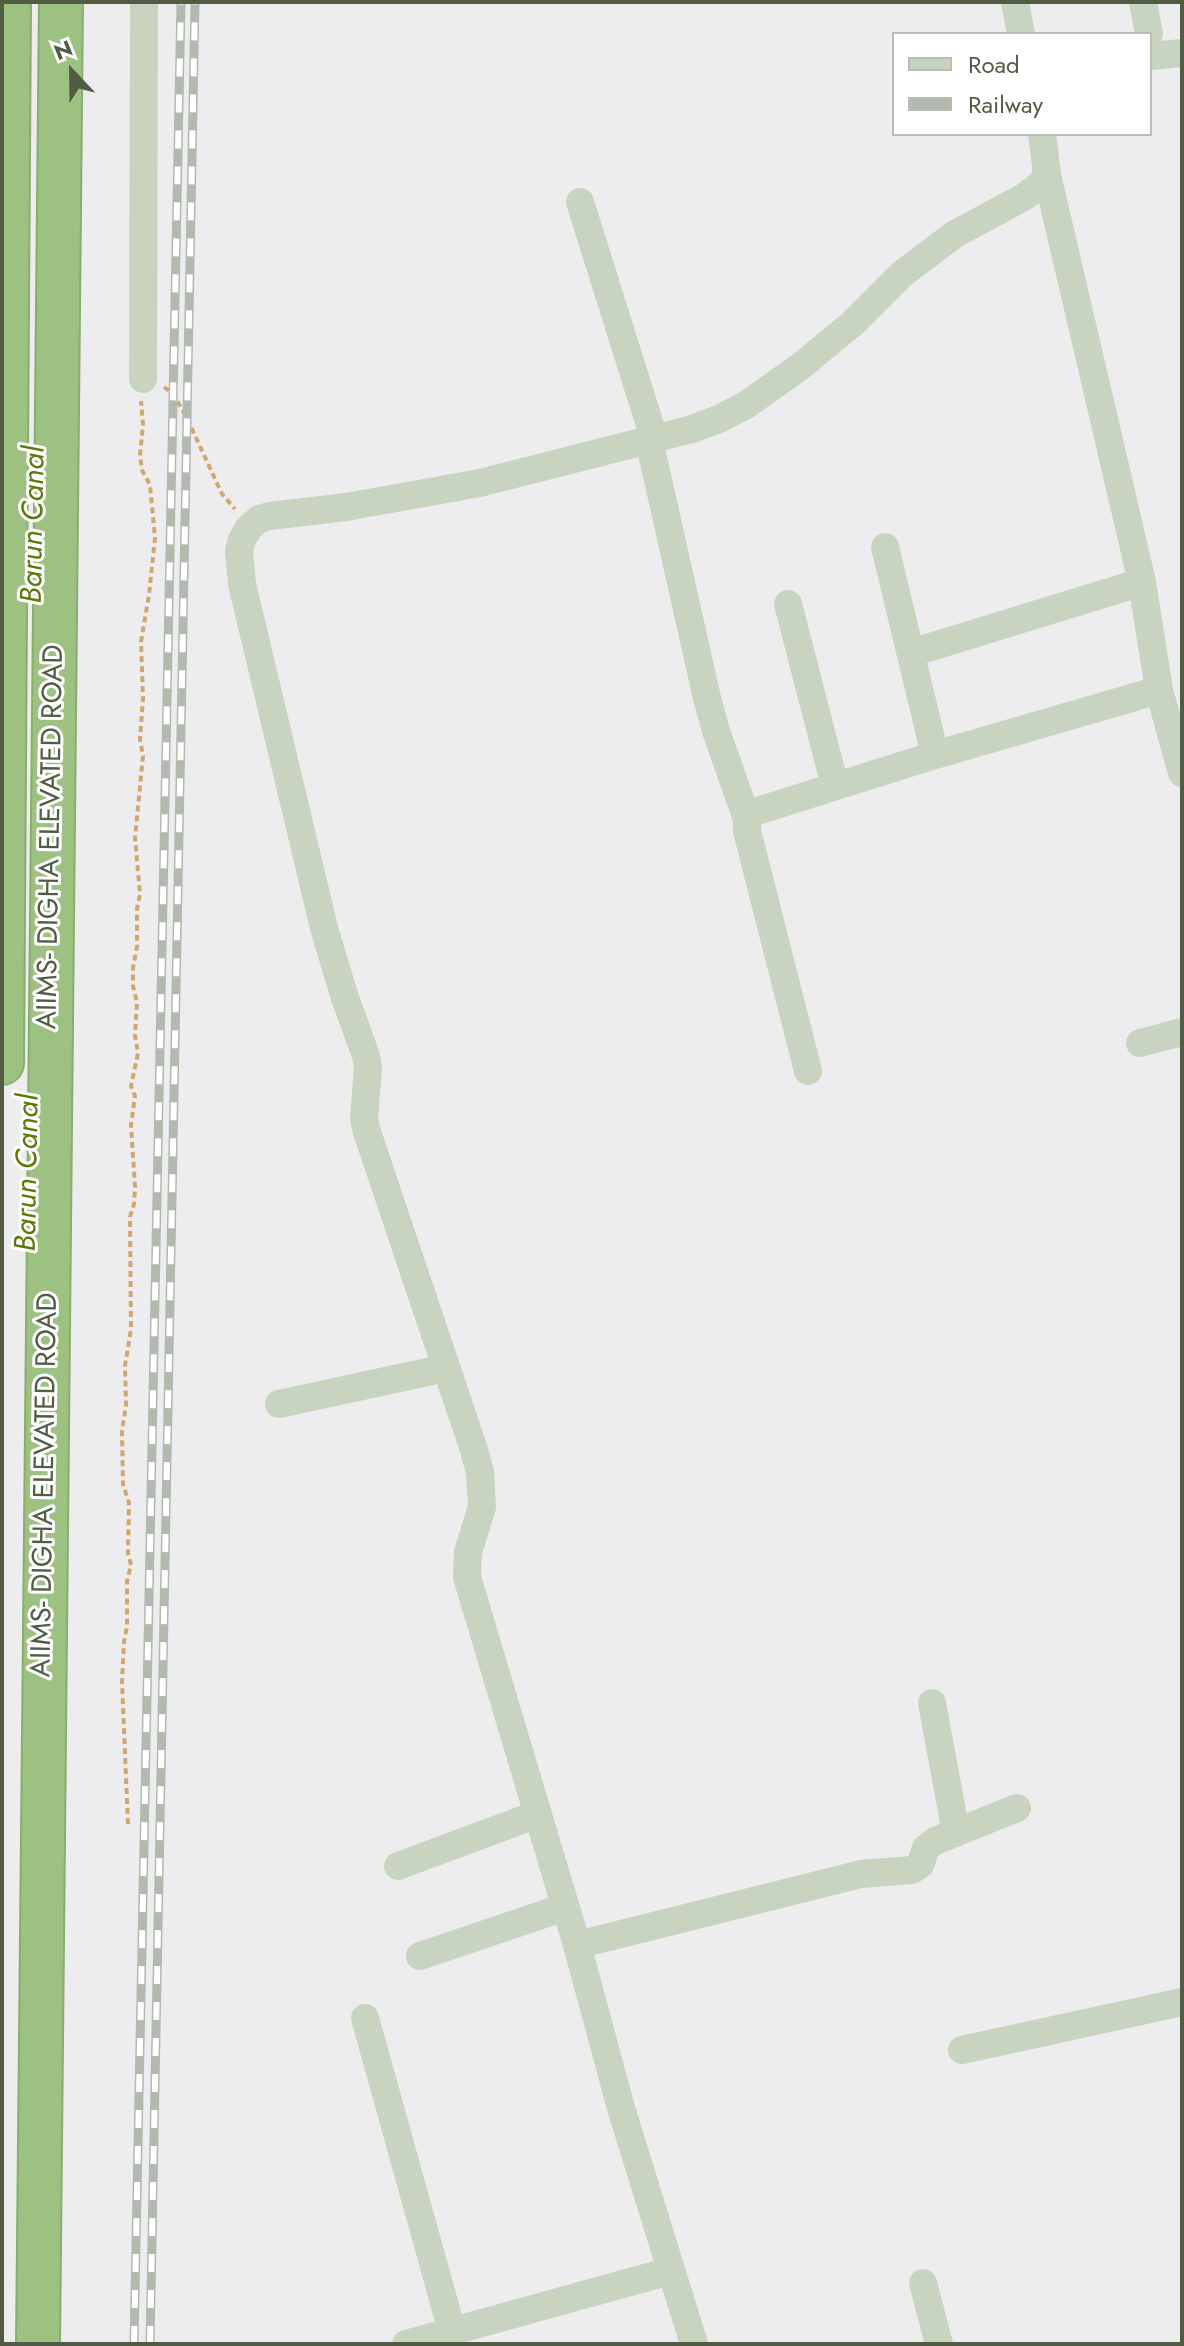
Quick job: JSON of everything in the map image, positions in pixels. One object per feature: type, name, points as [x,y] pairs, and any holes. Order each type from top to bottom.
[{"type":"highway","name":"AIIMS- DIGHA ELEVATED ROAD","points":[[2,1063],[9,2]]},
{"type":"highway","name":"AIIMS- DIGHA ELEVATED ROAD","points":[[38,2344],[61,2]]},
{"type":"street","points":[[143,379],[144,2]]},
{"type":"street","points":[[1015,2],[1021,32]]},
{"type":"street","points":[[1143,2],[1148,32]]},
{"type":"street","points":[[1152,46],[1182,53]]},
{"type":"street","points":[[1042,136],[1047,175],[1142,582],[1159,690],[1182,773]]},
{"type":"street","points":[[694,2344],[621,2108],[577,1945],[467,1577],[468,1552],[482,1507],[473,1447],[367,1132],[364,1119],[366,1056],[324,928],[242,584],[239,551],[248,529],[259,519],[480,483],[692,429],[719,419],[746,405],[801,366],[853,323],[902,274],[955,234],[1024,197],[1047,175]]},
{"type":"street","points":[[580,202],[652,439],[707,698],[747,819],[747,831],[808,1071]]},
{"type":"street","points":[[885,547],[935,755]]},
{"type":"street","points":[[911,653],[1142,582]]},
{"type":"street","points":[[788,604],[835,786]]},
{"type":"street","points":[[747,819],[756,810],[1159,690]]},
{"type":"street","points":[[1140,1043],[1182,1032]]},
{"type":"street","points":[[279,1404],[446,1368]]},
{"type":"street","points":[[932,1703],[956,1833]]},
{"type":"street","points":[[577,1945],[861,1874],[912,1870],[920,1865],[929,1845],[1017,1808]]},
{"type":"street","points":[[398,1866],[538,1814]]},
{"type":"street","points":[[420,1956],[565,1907]]},
{"type":"street","points":[[962,2050],[1182,2002]]},
{"type":"street","points":[[365,2018],[452,2331]]},
{"type":"street","points":[[406,2344],[670,2271]]},
{"type":"street","points":[[923,2283],[939,2344]]},
{"type":"path","points":[[128,1824],[122,1682],[127,1581],[131,1565],[128,1553],[129,1503],[123,1484],[122,1431],[126,1405],[125,1366],[131,1329],[130,1217],[135,1187],[131,1125],[135,1096],[131,1086],[138,1053],[133,968],[140,894],[135,838],[143,756],[140,739],[143,698],[141,642],[155,538],[150,485],[142,470],[140,456],[143,379],[165,387],[173,394],[222,494],[233,508],[245,516],[259,519]]},
{"type":"railway","points":[[134,2344],[181,2]]},
{"type":"railway","points":[[150,2344],[195,2]]},
{"type":"water label","name":"Barun Canal","points":[[35,525]]},
{"type":"water label","name":"Barun Canal","points":[[29,1173]]}]
